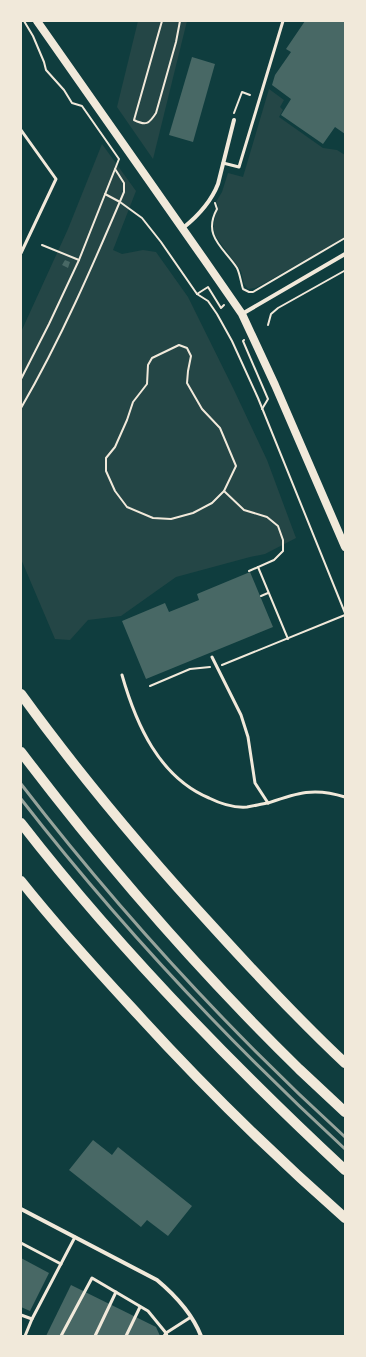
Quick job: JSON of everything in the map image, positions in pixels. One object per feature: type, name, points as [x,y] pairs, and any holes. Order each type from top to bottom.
[{"type":"highway","points":[[21,694],[86,779],[181,892],[286,1005],[345,1063]]},
{"type":"highway","points":[[21,752],[94,845],[185,950],[243,1013],[345,1112]]},
{"type":"highway","points":[[21,823],[85,901],[174,1002],[258,1088],[345,1170]]},
{"type":"highway","points":[[21,881],[68,937],[157,1036],[299,1178],[345,1218]]},
{"type":"main road","points":[[37,21],[242,314],[275,385],[345,547]]},
{"type":"street","points":[[182,228],[208,204],[218,184],[233,120]]},
{"type":"street","points":[[242,314],[345,254]]},
{"type":"street","points":[[21,1209],[157,1280],[181,1302],[201,1336]]},
{"type":"lane","points":[[223,163],[239,167],[283,21]]},
{"type":"lane","points":[[21,130],[56,179],[21,253]]},
{"type":"lane","points":[[212,657],[241,715],[248,737],[255,783],[268,803]]},
{"type":"lane","points":[[122,675],[130,702],[149,743],[161,762],[176,779],[199,794],[224,805],[246,807],[268,803],[298,793],[314,791],[331,792],[345,797]]},
{"type":"lane","points":[[25,1336],[32,1319],[75,1237]]},
{"type":"lane","points":[[21,1243],[61,1264]]},
{"type":"lane","points":[[61,1336],[92,1278],[148,1311],[166,1335],[191,1317]]},
{"type":"lane","points":[[95,1336],[116,1292]]},
{"type":"lane","points":[[126,1336],[140,1307]]},
{"type":"lane","points":[[21,1315],[32,1319]]},
{"type":"path","points":[[21,379],[79,260],[118,159],[82,106],[72,103],[64,90],[46,70],[33,36],[24,21]]},
{"type":"path","points":[[162,21],[134,120],[144,124],[150,122],[156,113],[176,42],[180,21]]},
{"type":"path","points":[[233,120],[242,92],[250,95]]},
{"type":"path","points":[[21,408],[94,263],[124,192],[124,183],[114,169]]},
{"type":"path","points":[[105,194],[120,202],[142,218],[161,242],[196,294],[208,301],[217,314],[232,341],[262,409],[345,614],[225,665],[190,669],[150,686]]},
{"type":"path","points":[[211,198],[216,204],[217,209],[212,220],[211,231],[215,240],[238,270],[243,289],[249,292],[253,292],[345,238]]},
{"type":"path","points":[[42,245],[79,260]]},
{"type":"path","points":[[268,325],[271,314],[278,308],[344,270]]},
{"type":"path","points":[[196,294],[208,287],[221,308],[224,305]]},
{"type":"path","points":[[252,336],[243,341],[268,399],[262,409]]},
{"type":"path","points":[[178,345],[187,348],[191,356],[187,383],[202,409],[220,428],[236,466],[224,491],[212,503],[193,513],[171,519],[153,518],[127,507],[115,491],[106,471],[106,458],[115,447],[133,402],[147,384],[148,365],[152,358],[178,345]]},
{"type":"path","points":[[224,491],[244,510],[267,518],[278,526],[283,540],[283,551],[274,560],[249,570]]},
{"type":"path","points":[[258,567],[288,639]]},
{"type":"path","points":[[260,596],[268,592]]},
{"type":"shaded area","points":[[138,21],[187,21],[153,159],[117,107]]},
{"type":"shaded area","points":[[269,89],[284,100],[280,107],[283,110],[279,117],[323,148],[337,150],[345,155],[345,237],[265,283],[255,288],[248,289],[244,284],[241,271],[216,237],[214,221],[218,205],[216,202],[222,192],[228,173],[243,177]]},
{"type":"shaded area","points":[[102,144],[136,191],[113,250],[122,254],[143,250],[156,252],[188,297],[267,460],[296,538],[265,554],[176,577],[121,616],[88,620],[70,640],[55,639],[21,559],[21,332],[68,229]]},
{"type":"building","points":[[305,21],[345,21],[345,134],[335,127],[323,144],[281,115],[291,99],[272,85],[275,75],[291,52],[286,49]]},
{"type":"building","points":[[192,57],[215,64],[193,142],[169,135]]},
{"type":"building","points":[[65,260],[70,262],[68,268],[62,265]]},
{"type":"building","points":[[250,572],[273,627],[146,679],[122,621],[165,603],[169,612],[199,600],[197,594]]},
{"type":"building","points":[[93,1140],[112,1155],[118,1147],[192,1206],[168,1236],[147,1220],[141,1227],[69,1170]]},
{"type":"building","points":[[21,1258],[49,1273],[30,1311],[21,1307]]},
{"type":"building","points":[[71,1285],[156,1327],[160,1336],[46,1336]]},
{"type":"railway","points":[[21,784],[96,878],[176,968],[258,1054],[345,1137]]},
{"type":"railway","points":[[21,799],[97,892],[176,981],[259,1066],[345,1149]]}]
